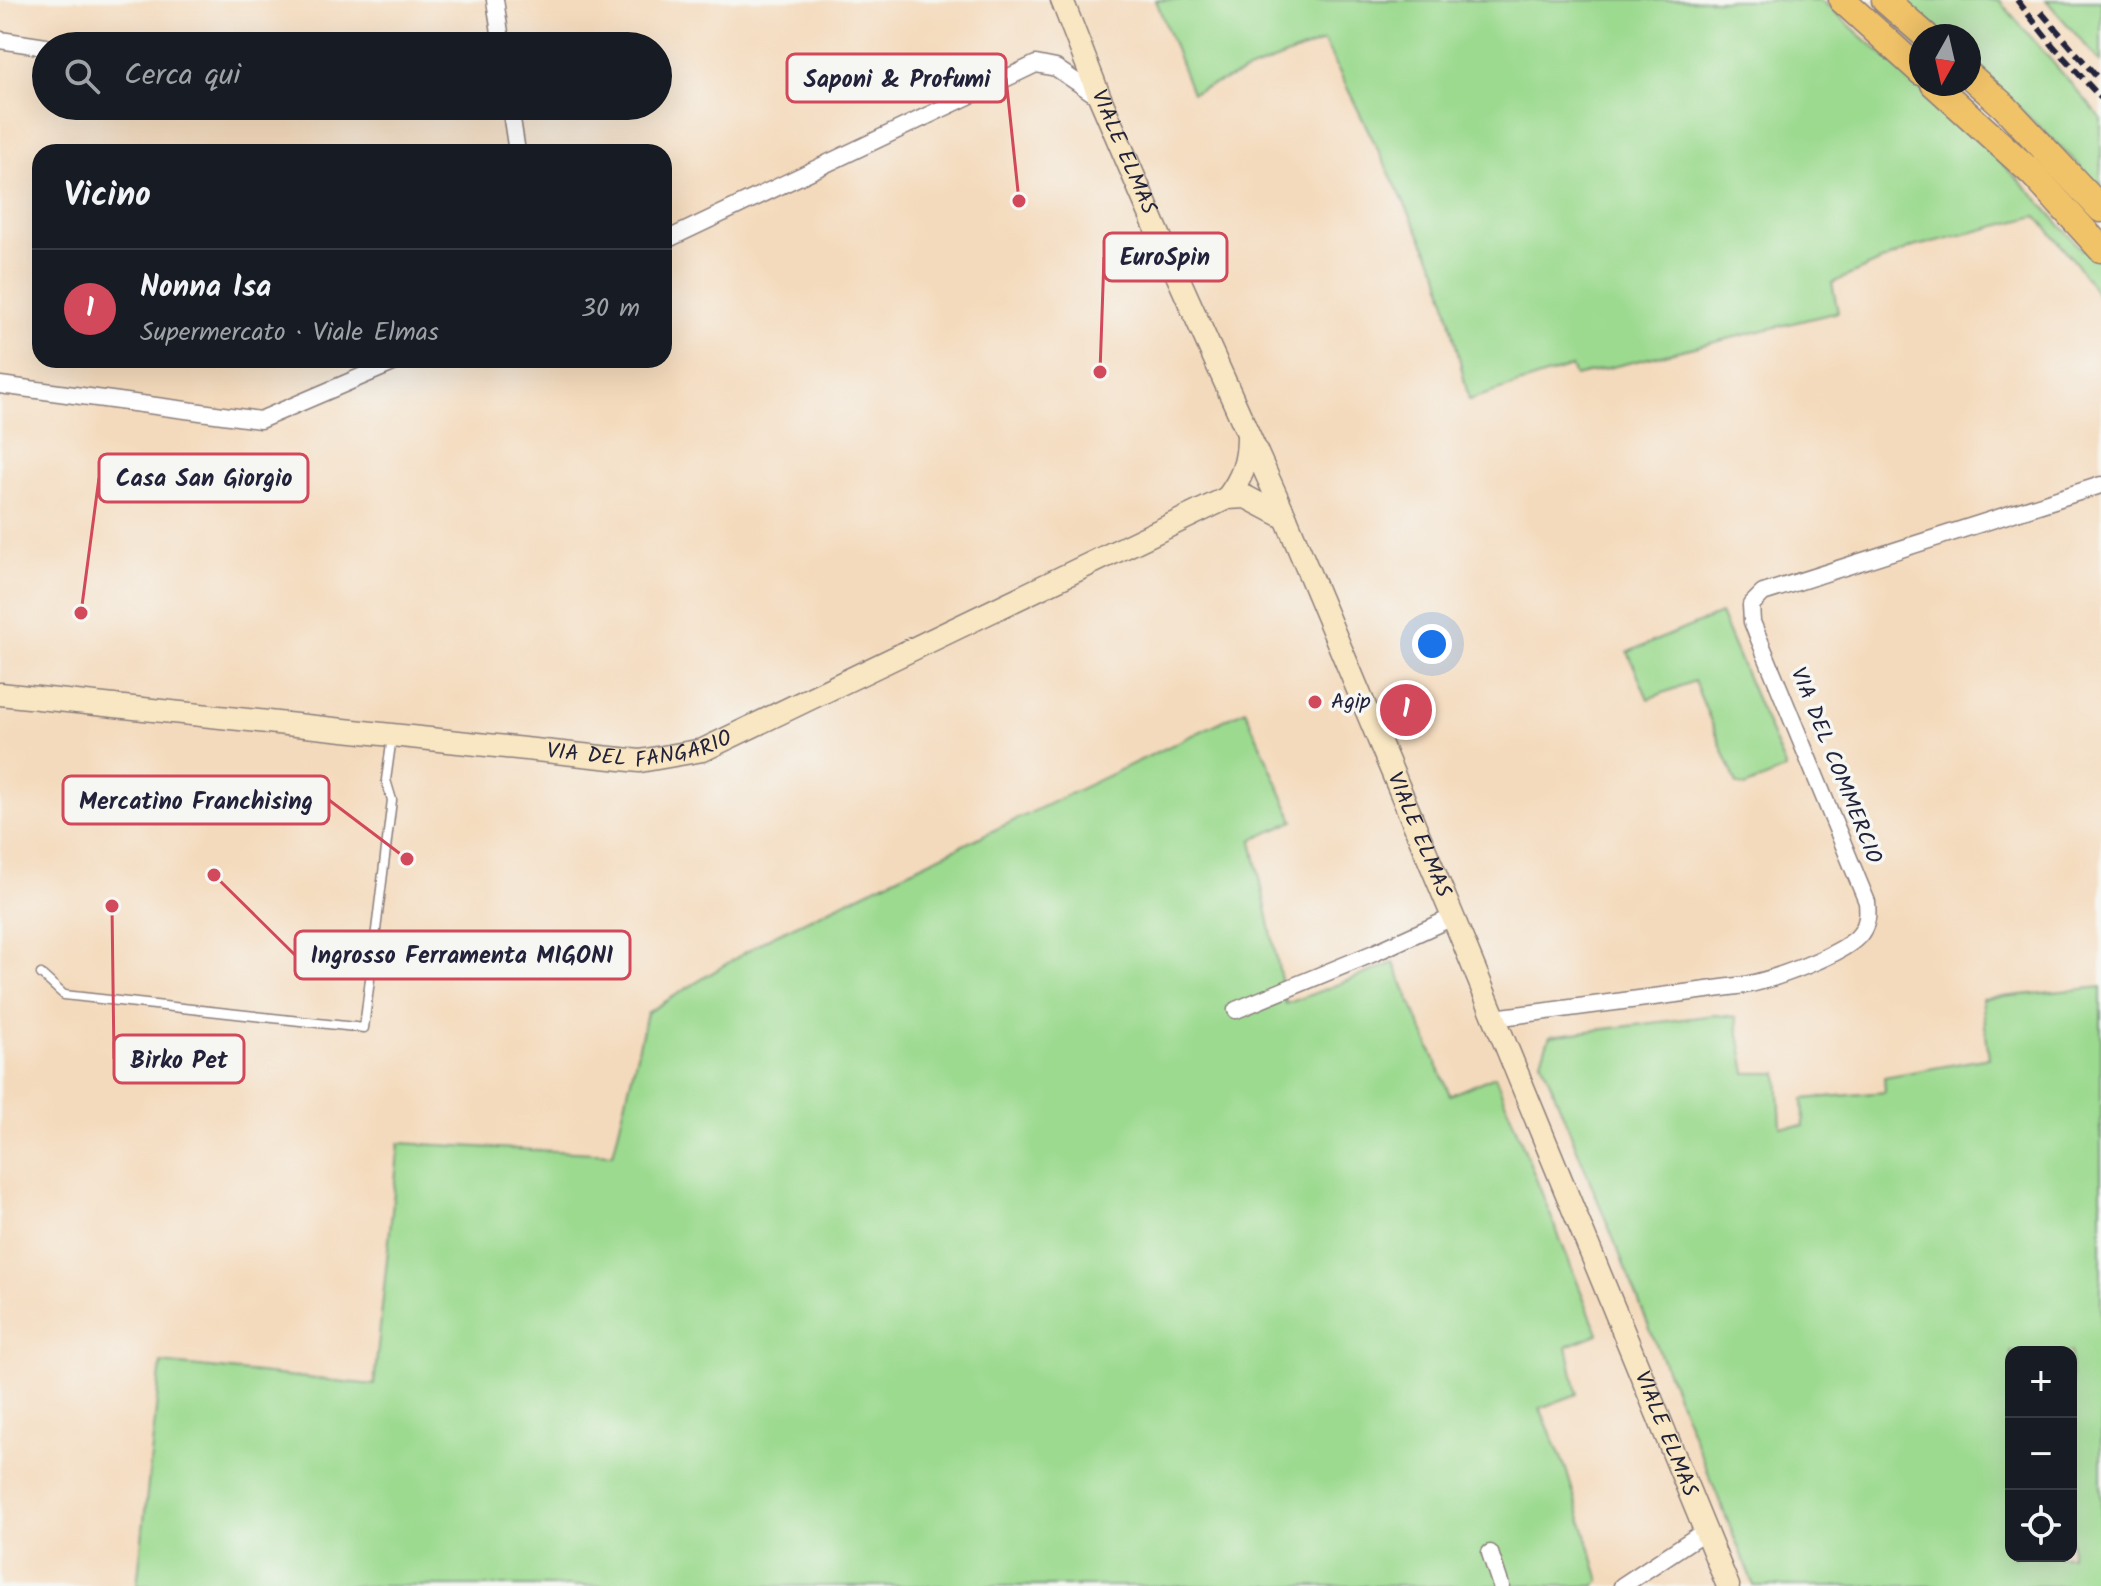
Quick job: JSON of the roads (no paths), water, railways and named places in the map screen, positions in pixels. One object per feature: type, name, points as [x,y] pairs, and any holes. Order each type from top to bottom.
[{"type":"highway","points":[[1842,0],[1909,61]]},
{"type":"highway","points":[[1885,0],[1912,24]]},
{"type":"highway","points":[[1981,86],[2101,209]]},
{"type":"highway","points":[[1947,96],[2033,174],[2098,245]]},
{"type":"main road","name":"VIALE ELMAS","points":[[1062,0],[1100,98],[1286,518],[1728,1586]]},
{"type":"main road","points":[[1227,498],[1243,473],[1248,458],[1249,432]]},
{"type":"main road","points":[[1227,498],[1246,497],[1286,518]]},
{"type":"main road","name":"VIA DEL FANGARIO","points":[[0,694],[640,761],[703,750],[1227,498]]},
{"type":"street","points":[[495,0],[500,32]]},
{"type":"street","points":[[0,40],[32,45]]},
{"type":"street","points":[[672,237],[1036,64],[1056,68],[1100,98]]},
{"type":"street","points":[[512,120],[516,144]]},
{"type":"street","points":[[0,385],[260,420],[381,368]]},
{"type":"street","name":"VIA DEL COMMERCIO","points":[[1494,1018],[1745,985],[1774,979],[1852,944],[1868,919],[1867,902],[1752,622],[1751,605],[1763,593],[2101,485]]},
{"type":"street","points":[[1236,1010],[1453,917]]},
{"type":"street","points":[[1622,1586],[1705,1531]]},
{"type":"street","points":[[1490,1553],[1501,1586]]},
{"type":"lane","points":[[41,974],[64,995],[364,1028],[392,800],[386,780],[392,736]]},
{"type":"railway","points":[[2017,0],[2054,47],[2101,98]]},
{"type":"railway","points":[[2041,12],[2096,76]]},
{"type":"place","name":"Saponi & Profumi","points":[[1019,201]]},
{"type":"place","name":"EuroSpin","points":[[1100,372]]},
{"type":"place","name":"Casa San Giorgio","points":[[81,613]]},
{"type":"place","name":"Agip","points":[[1315,702]]},
{"type":"place","name":"Nonna Isa","points":[[1406,710]]},
{"type":"place","name":"Mercatino Franchising","points":[[407,859]]},
{"type":"place","name":"Ingrosso Ferramenta MIGONI","points":[[214,875]]},
{"type":"place","name":"Birko Pet","points":[[112,906]]}]
